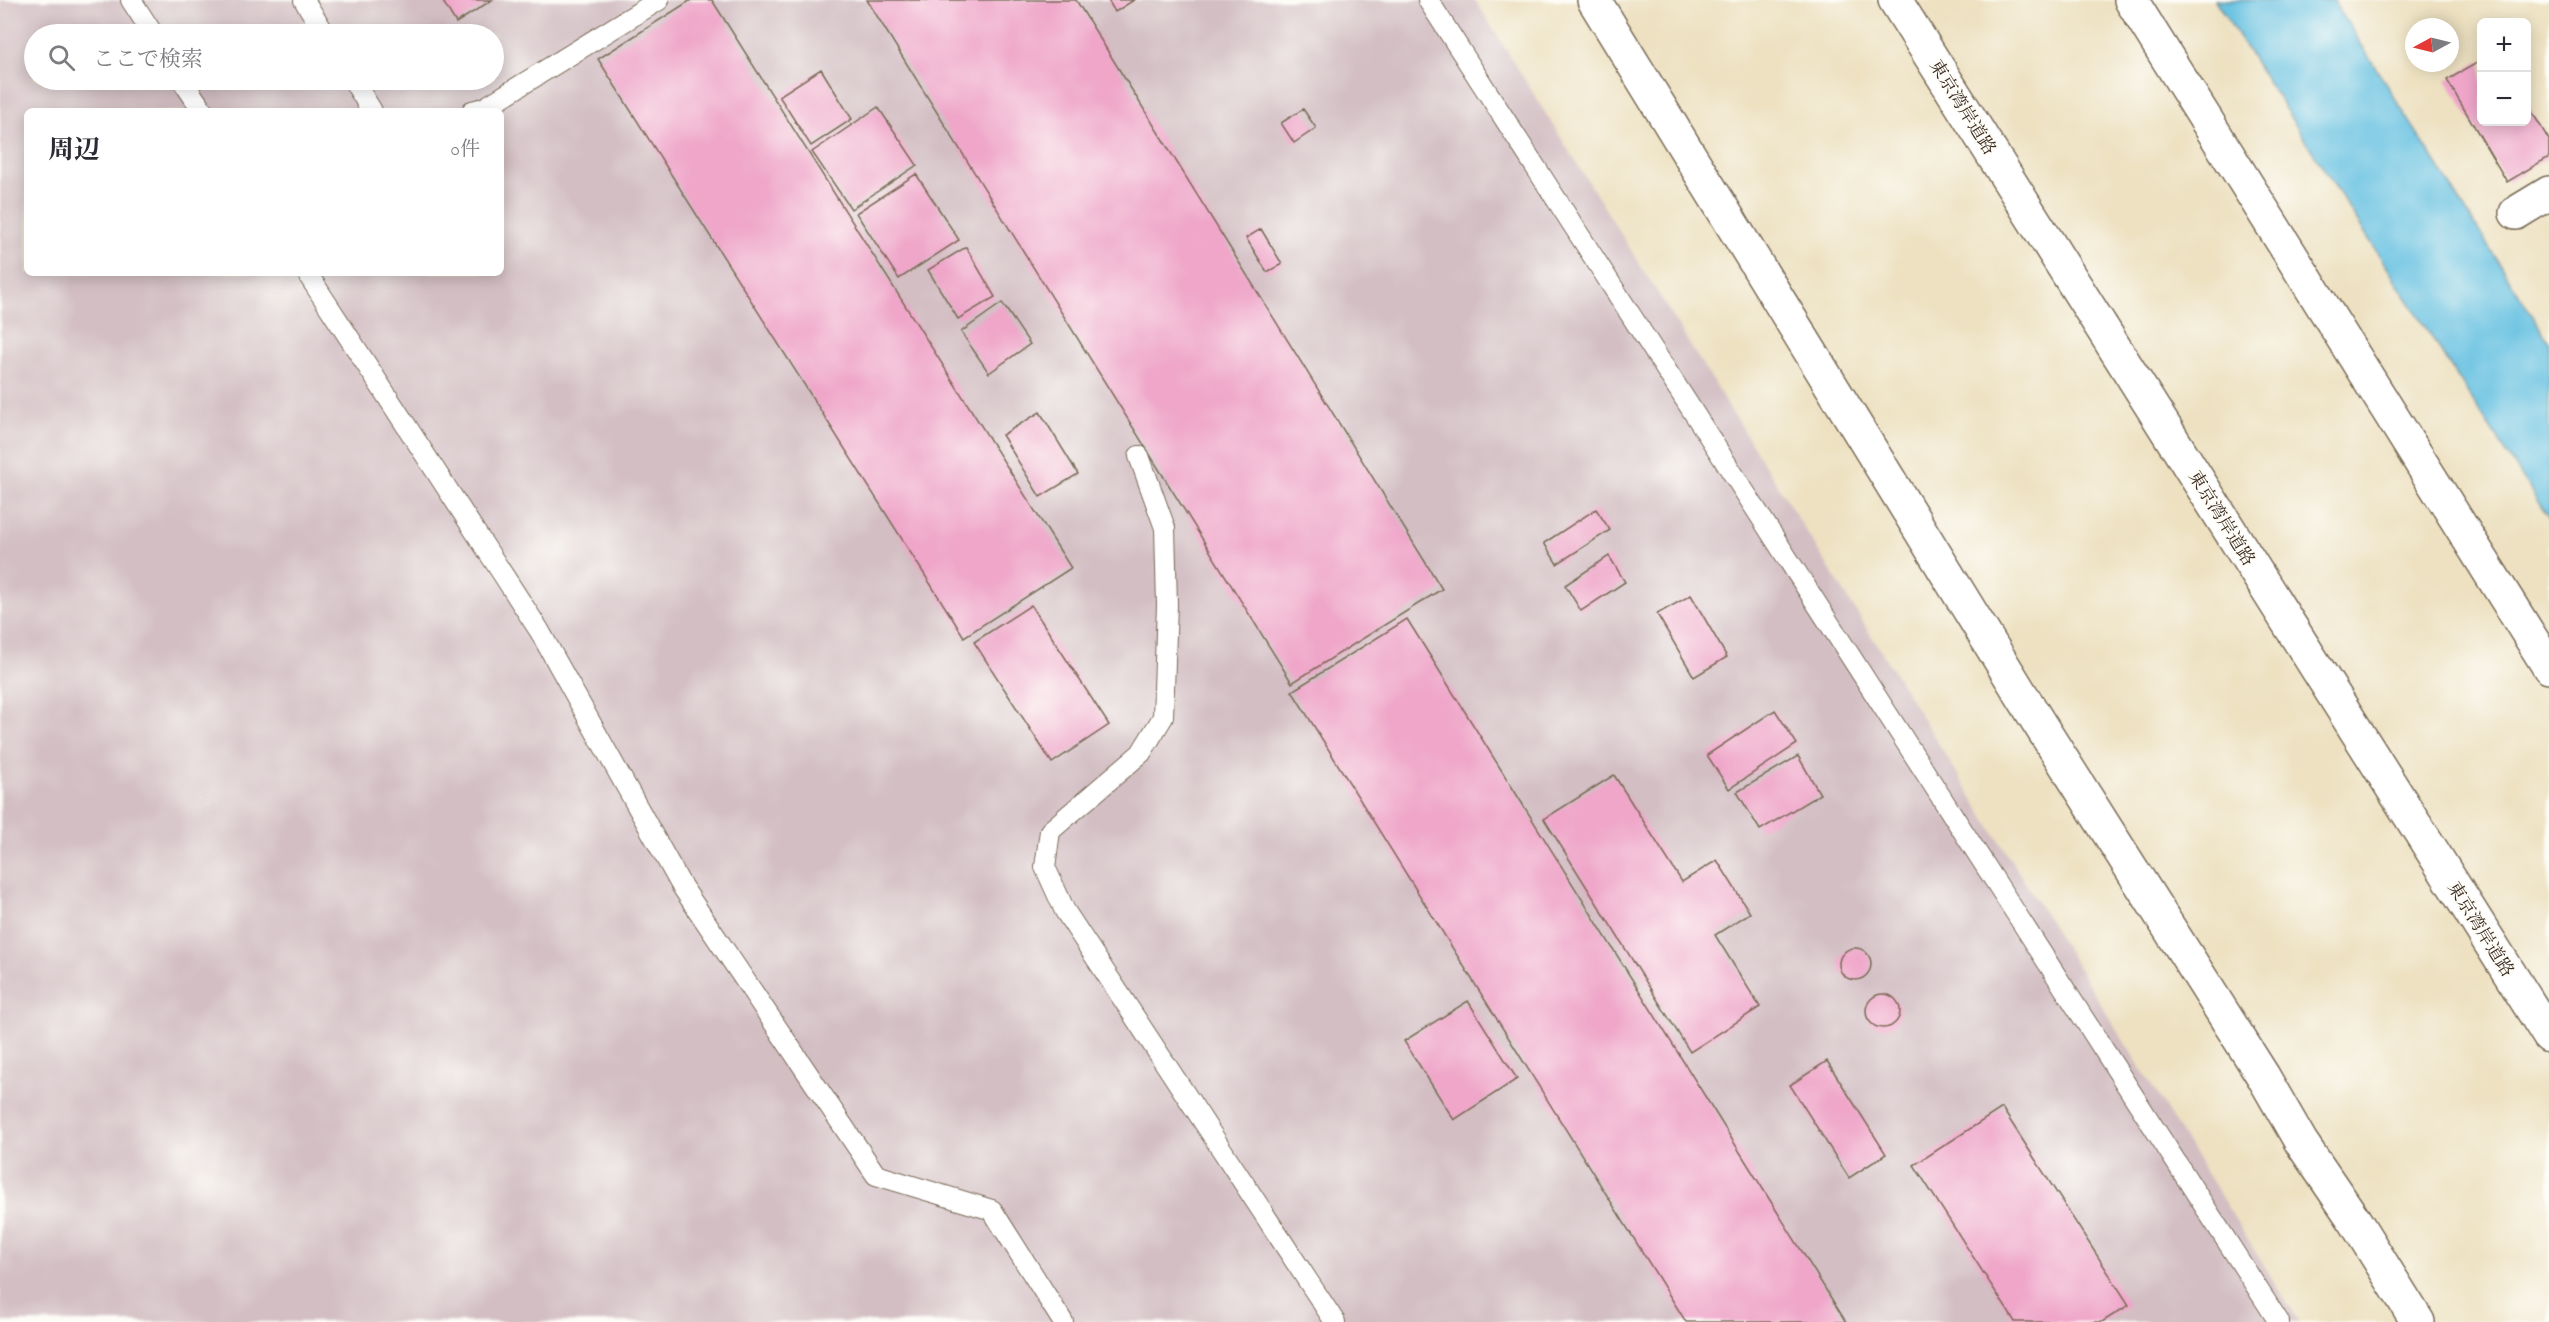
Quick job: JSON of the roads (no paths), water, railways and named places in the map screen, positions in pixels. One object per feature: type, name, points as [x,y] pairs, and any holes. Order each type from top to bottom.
[{"type":"main road","points":[[1594,0],[2037,720],[2263,1076],[2301,1142],[2355,1221],[2418,1322]]},
{"type":"main road","name":"東京湾岸道路","points":[[1895,0],[2549,1036]]},
{"type":"main road","points":[[2131,0],[2549,667]]},
{"type":"main road","points":[[2516,213],[2549,193]]},
{"type":"lane","points":[[131,0],[147,24]]},
{"type":"lane","points":[[304,0],[319,24]]},
{"type":"lane","points":[[484,108],[659,0]]},
{"type":"lane","points":[[1428,0],[2279,1322]]},
{"type":"lane","points":[[189,90],[201,108]]},
{"type":"lane","points":[[359,90],[370,108]]},
{"type":"lane","points":[[310,276],[538,630],[681,885],[876,1175],[992,1210],[1063,1322]]},
{"type":"lane","points":[[1139,456],[1165,528],[1167,605],[1162,717],[1141,753],[1050,831],[1046,867],[1065,911],[1335,1322]]},
{"type":"water","points":[[2215,0],[2333,0],[2549,342],[2549,519]]}]
